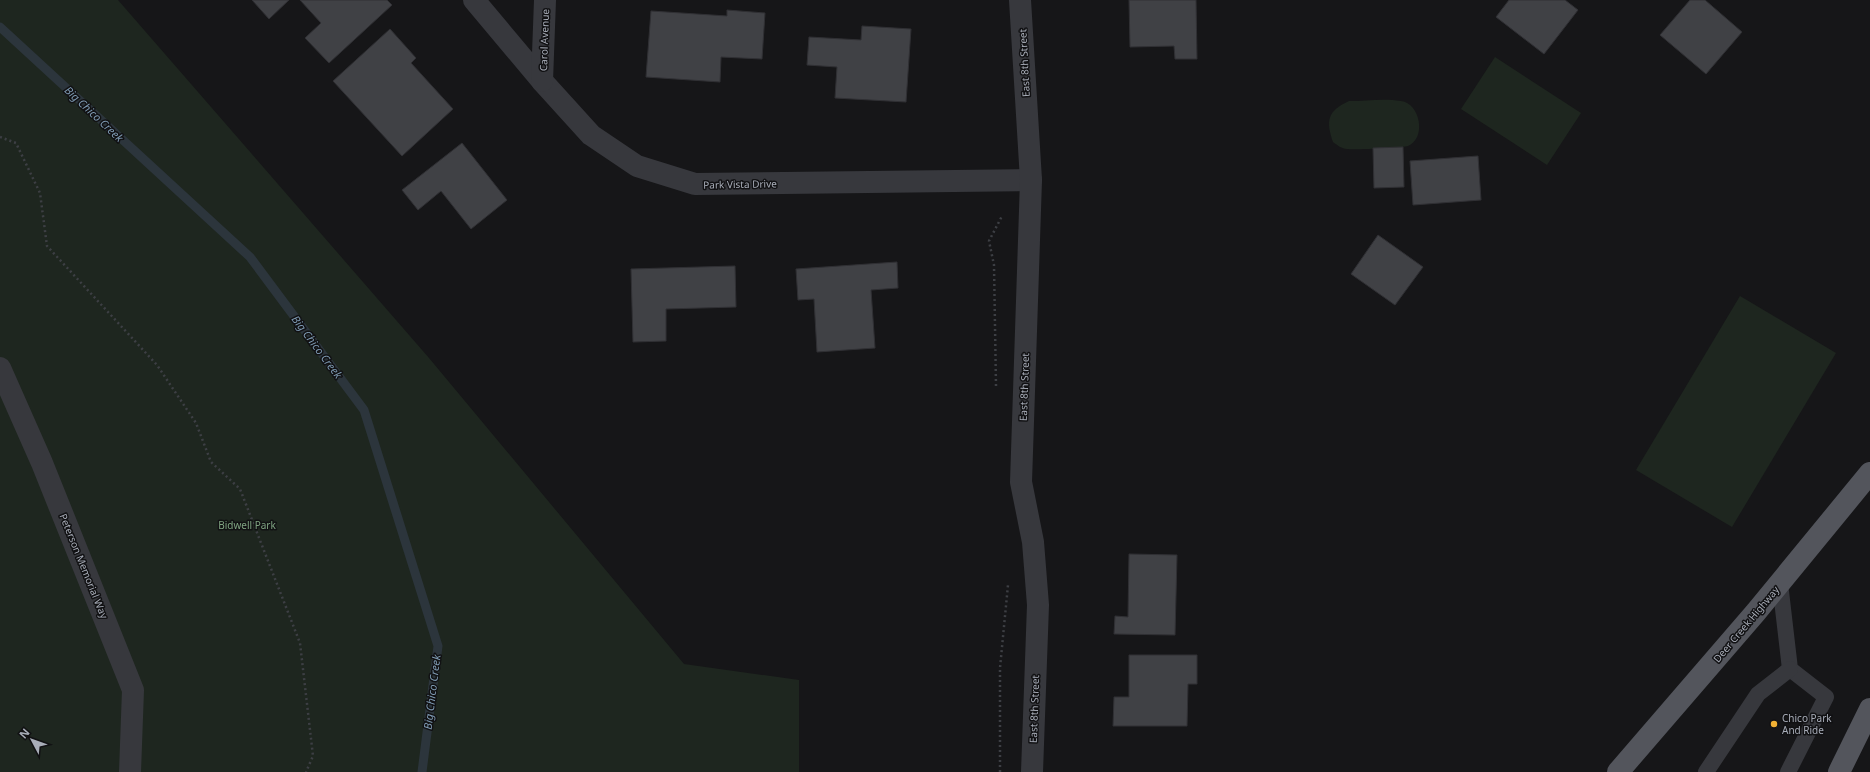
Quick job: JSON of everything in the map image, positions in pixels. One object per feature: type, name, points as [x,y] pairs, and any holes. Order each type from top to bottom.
[{"type":"main road","name":"Deer Creek Highway","points":[[1618,772],[1780,583],[1870,473]]},
{"type":"main road","points":[[1839,772],[1870,709]]},
{"type":"street","name":"Park Vista Drive","points":[[474,0],[542,81],[591,135],[637,166],[695,184],[1031,180]]},
{"type":"street","name":"Carol Avenue","points":[[542,81],[545,0]]},
{"type":"street","name":"East 8th Street","points":[[1020,0],[1031,180],[1021,482],[1033,542],[1038,605],[1032,772]]},
{"type":"street","name":"Peterson Memorial Way","points":[[0,368],[42,463],[133,690],[130,772]]},
{"type":"lane","points":[[1780,583],[1790,669],[1826,697],[1788,772]]},
{"type":"lane","points":[[1706,772],[1758,694],[1790,669]]},
{"type":"path","points":[[0,137],[16,142],[40,193],[47,246],[157,364],[196,423],[211,462],[240,489],[300,643],[313,756],[306,772]]},
{"type":"green space","name":"Bidwell Park","points":[[0,0],[118,0],[429,358],[684,664],[799,680],[799,772],[0,772]]},
{"type":"green space","points":[[1495,57],[1581,113],[1547,165],[1461,109]]},
{"type":"green space","points":[[1388,100],[1408,103],[1417,114],[1419,121],[1418,136],[1414,142],[1404,147],[1358,149],[1341,148],[1333,142],[1329,122],[1332,113],[1349,101]]},
{"type":"green space","points":[[1740,296],[1836,353],[1732,527],[1636,470]]},
{"type":"building","points":[[252,0],[289,0],[269,19]]},
{"type":"building","points":[[300,0],[387,0],[392,5],[329,63],[305,38],[321,23]]},
{"type":"building","points":[[1129,0],[1196,0],[1197,59],[1175,59],[1174,46],[1130,47]]},
{"type":"building","points":[[1509,0],[1565,0],[1578,10],[1544,54],[1496,17]]},
{"type":"building","points":[[1690,0],[1705,0],[1742,32],[1706,74],[1660,35]]},
{"type":"building","points":[[727,10],[765,13],[762,59],[721,57],[720,82],[646,77],[651,11],[727,16]]},
{"type":"building","points":[[862,26],[911,29],[906,102],[835,98],[837,67],[807,65],[809,37],[861,40]]},
{"type":"building","points":[[390,29],[416,58],[411,63],[453,109],[402,156],[333,81]]},
{"type":"building","points":[[462,143],[507,200],[471,229],[441,191],[418,210],[402,190]]},
{"type":"building","points":[[1403,147],[1404,187],[1374,188],[1373,148]]},
{"type":"building","points":[[1478,156],[1481,200],[1413,205],[1410,161]]},
{"type":"building","points":[[1378,235],[1423,267],[1395,305],[1351,274]]},
{"type":"building","points":[[897,262],[898,288],[871,290],[875,348],[817,352],[814,299],[798,300],[796,269]]},
{"type":"building","points":[[735,266],[736,307],[666,309],[666,341],[633,342],[631,269]]},
{"type":"building","points":[[1129,554],[1177,555],[1175,635],[1114,634],[1115,616],[1128,617]]},
{"type":"building","points":[[1129,655],[1197,655],[1197,684],[1188,684],[1187,726],[1113,726],[1114,697],[1129,697]]},
{"type":"waterway","name":"Big Chico Creek","points":[[0,27],[250,257],[364,410],[438,646],[422,772]]},
{"type":"place","name":"Chico Park And Ride","points":[[1774,724]]}]
